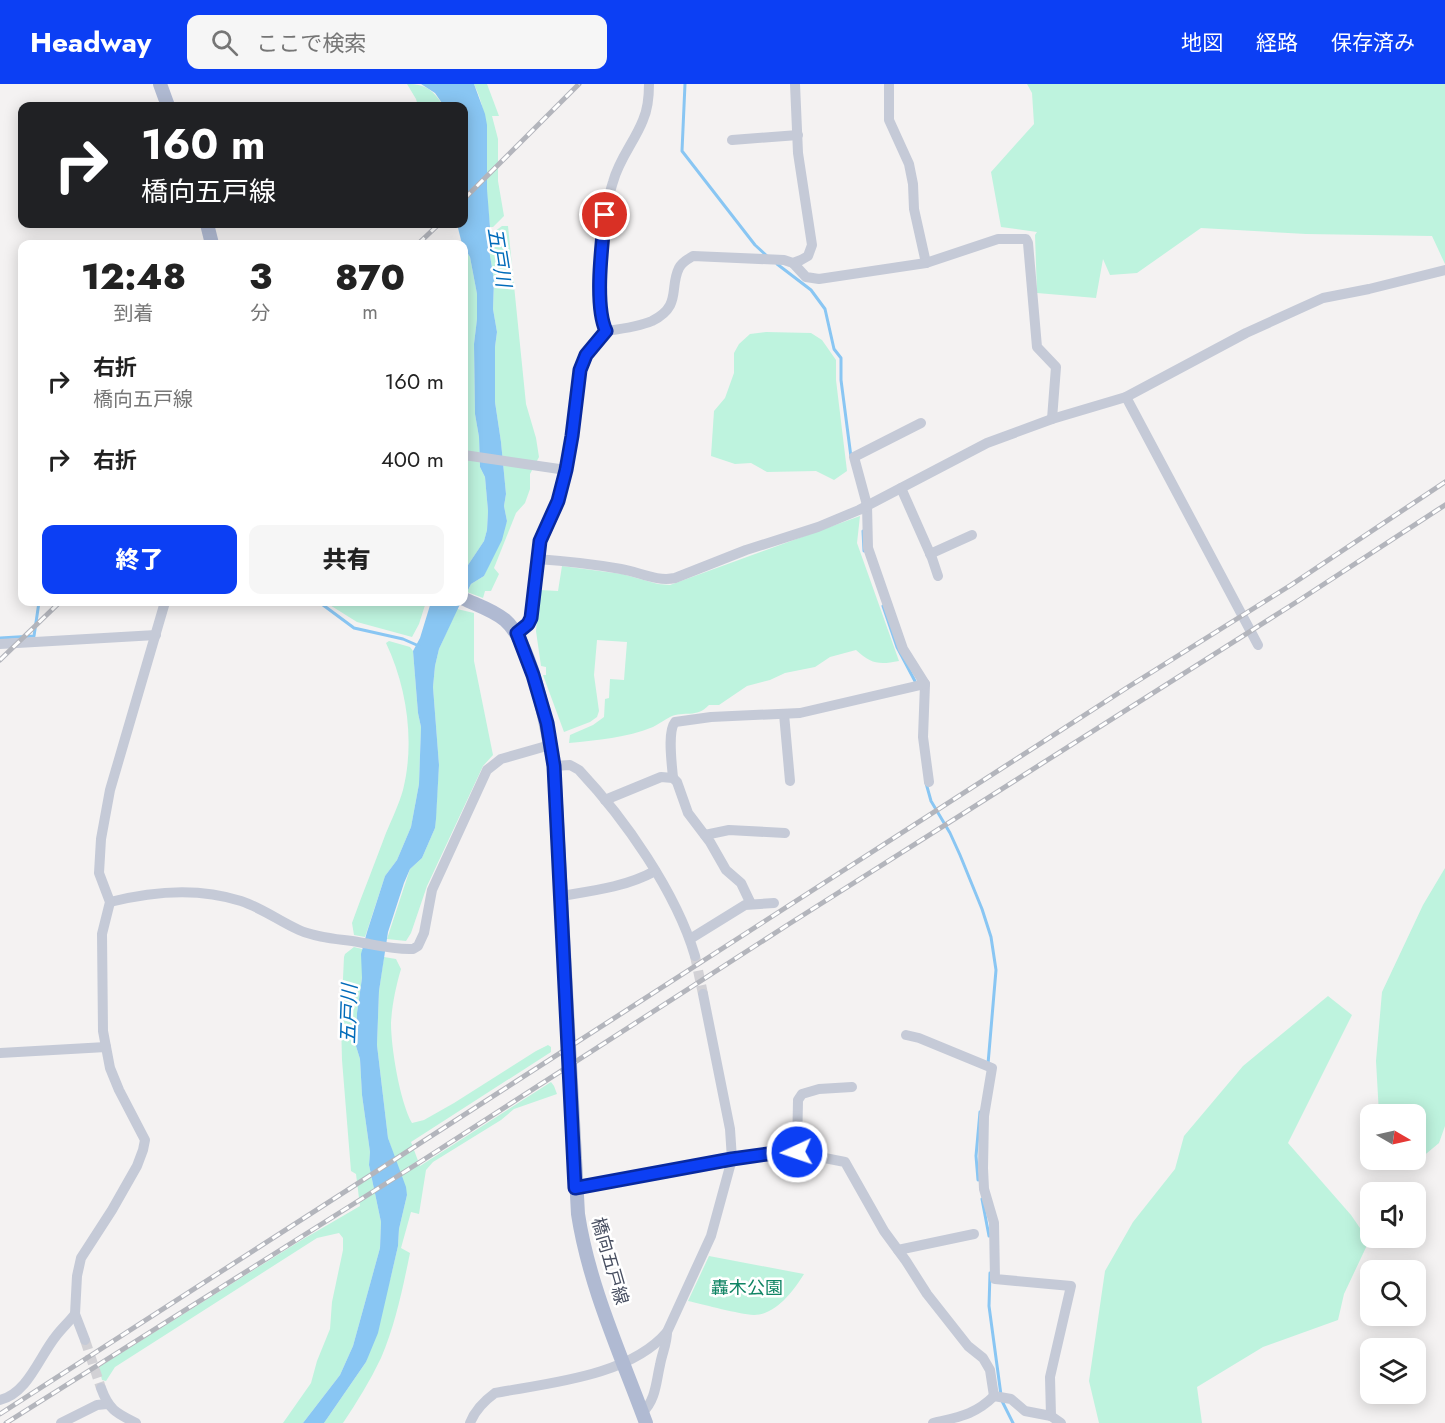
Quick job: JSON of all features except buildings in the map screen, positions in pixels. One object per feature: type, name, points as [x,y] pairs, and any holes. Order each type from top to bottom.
[{"type":"main road","points":[[160,84],[167,102]]},
{"type":"main road","points":[[468,601],[504,620],[517,633]]},
{"type":"main road","name":"橋向五戸線","points":[[517,633],[547,723],[554,766],[578,1214],[586,1256],[644,1418]]},
{"type":"street","points":[[606,331],[601,321],[600,304],[605,215],[613,181],[643,122],[650,84]]},
{"type":"street","points":[[793,263],[808,256],[812,245],[798,153],[795,84]]},
{"type":"street","points":[[889,84],[889,120],[909,164],[914,209],[926,263]]},
{"type":"street","points":[[732,140],[798,135]]},
{"type":"street","points":[[517,633],[528,624],[531,618],[540,541],[558,501],[566,470],[580,370],[586,355],[606,331],[653,321],[666,311],[675,295],[678,269],[683,262],[693,256],[784,260],[793,263],[806,277],[819,279],[926,263],[998,239],[1026,239],[1037,348],[1056,368],[1052,419]]},
{"type":"street","points":[[537,559],[625,569],[665,580],[681,576],[746,550],[818,527],[867,506],[987,444],[1052,419],[1126,397],[1246,333],[1323,298],[1445,270]]},
{"type":"street","points":[[1126,397],[1258,645]]},
{"type":"street","points":[[921,423],[855,457],[867,506],[868,548],[903,650],[925,684],[923,737],[929,782]]},
{"type":"street","points":[[468,456],[566,470]]},
{"type":"street","points":[[902,488],[938,576]]},
{"type":"street","points":[[930,554],[972,535]]},
{"type":"street","points":[[85,1340],[75,1314],[76,1276],[81,1258],[137,1166],[145,1140],[118,1090],[106,1047],[103,1022],[102,934],[110,902],[99,873],[101,839],[110,790],[164,606]]},
{"type":"street","points":[[0,644],[156,635]]},
{"type":"street","points":[[751,904],[741,883],[726,870],[705,835],[688,813],[677,782],[673,778],[671,734],[675,722],[711,717],[784,714],[824,708],[925,684]]},
{"type":"street","points":[[784,714],[790,781]]},
{"type":"street","points":[[110,902],[174,891],[208,894],[241,901],[302,931],[413,949],[418,946],[424,933],[432,890],[491,764],[550,745]]},
{"type":"street","points":[[554,766],[570,765],[579,770],[605,800],[668,893],[690,939],[695,956]]},
{"type":"street","points":[[605,800],[661,777],[673,778]]},
{"type":"street","points":[[705,835],[729,830],[785,832]]},
{"type":"street","points":[[561,896],[595,891],[655,872]]},
{"type":"street","points":[[690,939],[751,904],[774,903]]},
{"type":"street","points":[[470,1423],[484,1401],[495,1393],[606,1371],[645,1353],[667,1332],[711,1236],[732,1159],[730,1129],[703,994]]},
{"type":"street","points":[[906,1035],[919,1038],[992,1068],[984,1116],[983,1168],[984,1189],[994,1223],[995,1279],[1071,1286],[1050,1377],[1051,1416]]},
{"type":"street","points":[[0,1053],[106,1047]]},
{"type":"street","points":[[797,1152],[798,1100],[802,1094],[819,1089],[852,1087]]},
{"type":"street","points":[[575,1188],[732,1159],[789,1151],[845,1162],[869,1206],[927,1294],[968,1346],[983,1358],[990,1370],[994,1396]]},
{"type":"street","points":[[898,1250],[974,1234]]},
{"type":"street","points":[[0,1400],[15,1394],[56,1336],[75,1314]]},
{"type":"street","points":[[644,1418],[656,1390],[660,1362],[667,1342],[667,1332]]},
{"type":"street","points":[[101,1388],[106,1404],[136,1423]]},
{"type":"street","points":[[994,1396],[1011,1399],[1025,1411],[1051,1416],[1061,1423]]},
{"type":"street","points":[[933,1423],[967,1415],[982,1408],[994,1396]]},
{"type":"street","points":[[61,1423],[97,1405],[106,1404]]},
{"type":"green space","points":[[407,84],[420,85],[428,89],[441,102],[417,102]]},
{"type":"green space","points":[[474,84],[487,84],[499,116],[492,116],[498,139],[498,181],[504,216],[493,227],[490,227],[487,199],[485,123]]},
{"type":"green space","points":[[1027,84],[1445,84],[1445,264],[1432,236],[1306,234],[1201,228],[1137,273],[1110,275],[1103,259],[1096,298],[1037,293],[1035,235],[1037,232],[1001,227],[991,172],[1034,124],[1032,93]]},
{"type":"green space","points":[[502,226],[508,226],[526,404],[539,457],[530,474],[530,489],[525,503],[516,513],[494,568],[499,574],[491,591],[485,591],[483,598],[468,592],[468,590],[471,584],[484,576],[507,521],[504,506],[506,494],[501,442],[495,402],[497,332],[493,309],[494,280],[487,237]]},
{"type":"green space","points":[[468,254],[477,294],[474,344],[475,414],[479,437],[480,467],[485,477],[488,511],[484,541],[468,565]]},
{"type":"green space","points":[[811,333],[822,340],[836,360],[836,380],[847,471],[834,480],[816,471],[767,472],[751,463],[735,464],[711,456],[714,411],[725,398],[734,373],[734,353],[739,344],[750,334]]},
{"type":"green space","points":[[860,516],[857,543],[899,661],[876,662],[856,650],[830,657],[815,667],[785,673],[747,686],[719,705],[709,705],[700,712],[675,715],[643,731],[612,738],[569,743],[570,735],[593,725],[604,717],[605,699],[609,698],[610,679],[624,680],[627,642],[597,640],[594,675],[599,711],[597,717],[564,732],[543,675],[546,675],[546,667],[541,666],[536,631],[540,590],[558,591],[562,566],[622,574],[670,585]]},
{"type":"green space","points":[[331,606],[425,606],[412,637],[357,622]]},
{"type":"green space","points":[[457,609],[474,613],[474,661],[493,755],[483,766],[427,886],[411,933],[406,941],[387,939],[410,869],[422,858],[435,828],[439,765],[433,687],[435,666],[439,649]]},
{"type":"green space","points":[[389,641],[410,647],[413,651],[421,727],[419,784],[411,827],[397,860],[385,876],[365,937],[354,935],[352,923],[403,790],[407,772],[407,715],[399,678],[386,643]]},
{"type":"green space","points":[[1445,868],[1445,1126],[1439,1143],[1426,1154],[1426,1104],[1378,1104],[1376,1061],[1382,992],[1423,905]]},
{"type":"green space","points":[[354,947],[362,949],[356,1046],[360,1059],[362,1095],[370,1152],[369,1165],[381,1222],[380,1248],[353,1346],[340,1375],[303,1423],[283,1423],[311,1383],[330,1329],[332,1302],[343,1250],[343,1238],[339,1233],[317,1238],[115,1367],[106,1381],[102,1380],[99,1367],[360,1206],[356,1174],[351,1171],[341,1021],[344,957]]},
{"type":"green space","points":[[384,957],[396,959],[401,969],[393,1002],[391,1034],[400,1089],[412,1123],[424,1120],[454,1103],[536,1051],[548,1045],[551,1047],[551,1052],[411,1142],[420,1166],[551,1082],[557,1094],[514,1109],[501,1120],[433,1162],[426,1170],[419,1214],[411,1212],[401,1248],[410,1253],[386,1346],[368,1383],[343,1423],[324,1423],[366,1362],[391,1276],[407,1195],[388,1138],[377,1045],[379,991]]},
{"type":"green space","points":[[1328,996],[1352,1015],[1288,1143],[1351,1215],[1360,1228],[1360,1248],[1366,1248],[1344,1294],[1338,1320],[1263,1347],[1197,1387],[1202,1423],[1099,1423],[1089,1381],[1105,1271],[1133,1222],[1175,1169],[1184,1136],[1243,1066]]},
{"type":"green space","name":"轟木公園","points":[[709,1256],[804,1274],[784,1301],[770,1311],[754,1315],[739,1313],[688,1301]]},
{"type":"water","points":[[421,84],[474,84],[487,125],[487,189],[490,227],[487,237],[494,280],[493,309],[497,332],[495,402],[501,442],[506,494],[504,506],[507,521],[502,540],[484,576],[471,584],[468,590],[468,565],[484,541],[488,511],[485,477],[480,467],[479,437],[475,414],[474,344],[477,294],[468,254],[468,240],[461,240],[458,228],[468,228],[468,102],[441,102],[435,93]]},
{"type":"water","points":[[430,606],[459,606],[439,649],[435,666],[433,687],[439,765],[435,828],[422,858],[410,869],[404,883],[388,932],[379,991],[377,1045],[388,1138],[407,1195],[378,1333],[366,1362],[324,1423],[303,1423],[340,1375],[353,1346],[380,1248],[381,1222],[369,1165],[370,1152],[362,1095],[360,1059],[356,1046],[357,1013],[362,978],[361,954],[385,876],[397,860],[411,827],[419,784],[421,727],[413,651],[420,638]]},
{"type":"waterway","points":[[685,84],[682,151],[755,245],[767,256]]},
{"type":"waterway","points":[[777,264],[811,290],[825,309],[834,349],[841,358],[841,380],[851,457]]},
{"type":"waterway","points":[[863,531],[864,551]]},
{"type":"waterway","points":[[0,638],[34,636],[38,606]]},
{"type":"waterway","points":[[324,606],[354,628],[403,639],[419,646]]},
{"type":"waterway","points":[[883,606],[897,647],[917,685]]},
{"type":"waterway","points":[[926,783],[931,801],[960,855],[991,937],[996,970],[988,1064]]},
{"type":"waterway","points":[[978,1180],[976,1156],[980,1112]]},
{"type":"waterway","points":[[982,1199],[989,1236]]},
{"type":"waterway","points":[[990,1273],[989,1306],[1001,1395]]},
{"type":"waterway","points":[[1002,1401],[1013,1423]]},
{"type":"tunnel","points":[[695,956],[703,994]]},
{"type":"tunnel","points":[[85,1340],[101,1388]]},
{"type":"railway","points":[[468,195],[579,84]]},
{"type":"railway","points":[[422,240],[435,228]]},
{"type":"railway","points":[[0,1414],[1128,687],[1291,585],[1445,482]]},
{"type":"railway","points":[[6,1423],[420,1162],[1445,505]]},
{"type":"railway","points":[[0,660],[56,606]]},
{"type":"route","points":[[605,215],[600,304],[601,321],[606,331],[586,355],[580,370],[566,470],[558,501],[540,541],[531,618],[528,624],[517,633],[533,675],[547,723],[554,766],[575,1188],[732,1159],[789,1151],[797,1152]]},
{"type":"water label","name":"五戸川","points":[[499,257]]},
{"type":"water label","name":"五戸川","points":[[349,1014]]}]
